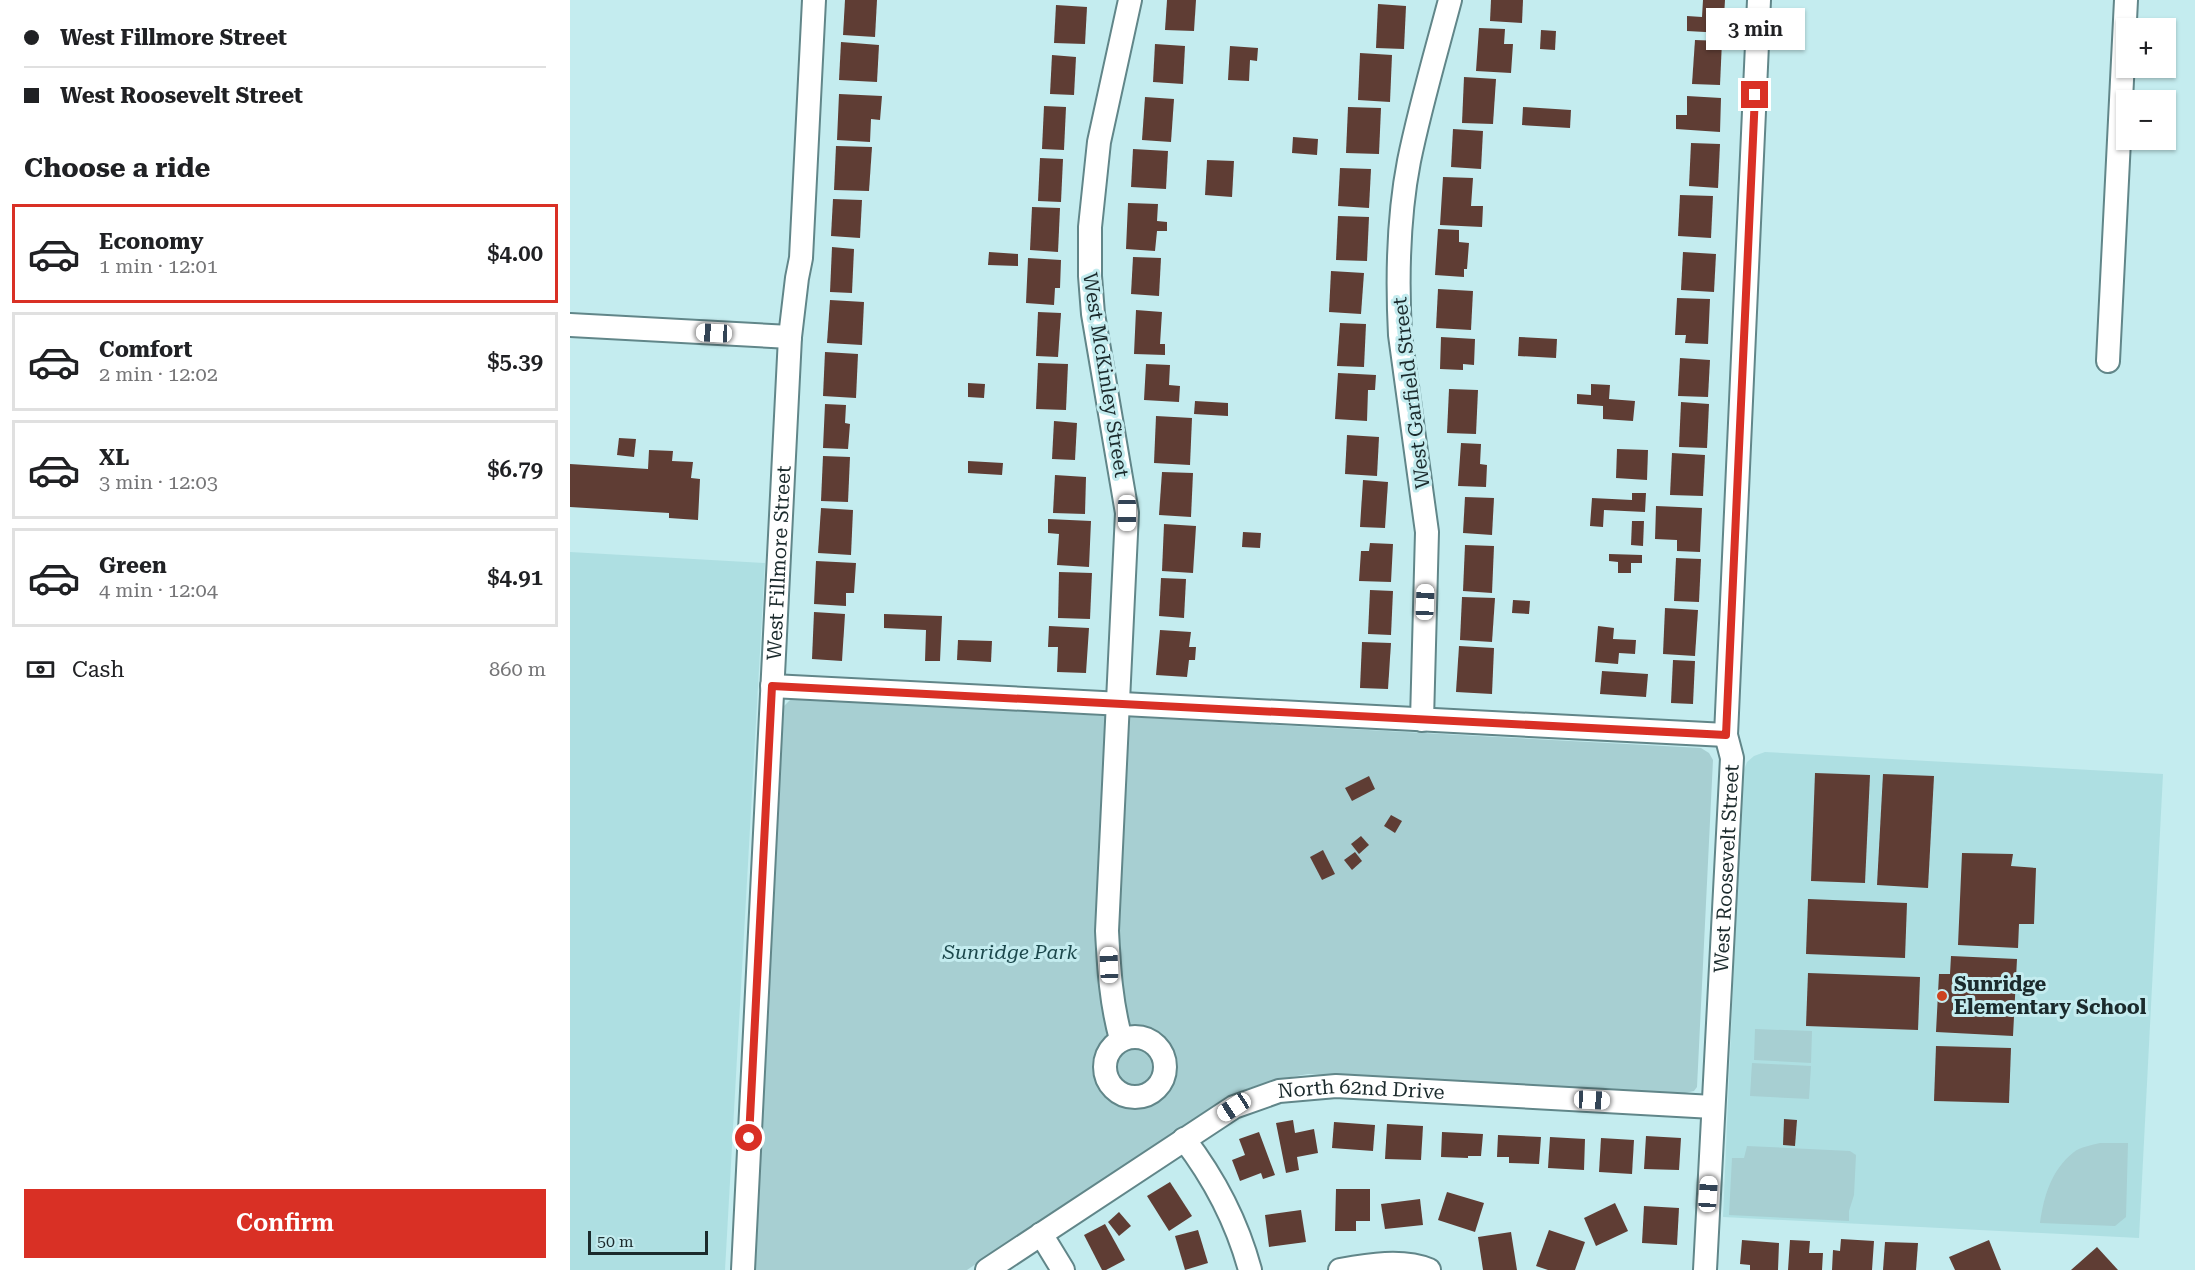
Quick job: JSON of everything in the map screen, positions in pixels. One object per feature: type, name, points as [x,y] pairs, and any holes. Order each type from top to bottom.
[{"type":"street","name":"West Fillmore Street","points":[[742,1270],[790,337],[801,258],[814,0]]},
{"type":"street","name":"West McKinley Street","points":[[1121,1039],[1109,983],[1107,931],[1127,513],[1093,314],[1090,227],[1099,142],[1130,0]]},
{"type":"street","name":"West Garfield Street","points":[[1422,720],[1427,532],[1400,335],[1400,230],[1409,161],[1450,0]]},
{"type":"street","name":"West Roosevelt Street","points":[[1705,1270],[1731,758],[1726,735],[1760,0]]},
{"type":"street","points":[[2108,361],[2127,0]]},
{"type":"street","points":[[570,325],[790,337]]},
{"type":"street","points":[[772,686],[1726,735]]},
{"type":"street","name":"North 62nd Drive","points":[[987,1270],[1234,1107],[1280,1091],[1315,1087],[1713,1107]]},
{"type":"street","points":[[1184,1139],[1225,1203],[1239,1233],[1250,1270]]},
{"type":"street","points":[[1041,1234],[1063,1270]]},
{"type":"street","points":[[1340,1270],[1388,1265],[1417,1265],[1429,1270]]},
{"type":"shaded area","points":[[570,552],[765,563],[725,1270],[570,1270]]},
{"type":"shaded area","name":"Sunridge Elementary School","points":[[1765,752],[2163,774],[2139,1238],[1723,1217],[1742,775],[1747,762],[1754,756]]},
{"type":"green space","name":"Sunridge Park","points":[[790,700],[1701,748],[1709,753],[1713,760],[1697,1087],[1694,1091],[1685,1093],[1308,1074],[1276,1080],[1224,1099],[967,1270],[755,1270],[782,708]]},
{"type":"green space","points":[[1755,1029],[1812,1031],[1811,1063],[1754,1060]]},
{"type":"green space","points":[[1752,1063],[1811,1066],[1809,1099],[1750,1096]]},
{"type":"green space","points":[[2100,1143],[2128,1143],[2126,1217],[2115,1226],[2040,1223],[2046,1193],[2054,1175],[2066,1159],[2077,1150]]},
{"type":"green space","points":[[1747,1146],[1850,1151],[1856,1155],[1854,1195],[1849,1211],[1849,1221],[1729,1215],[1732,1158],[1744,1158]]},
{"type":"building","points":[[845,0],[877,0],[875,37],[843,35]]},
{"type":"building","points":[[1167,0],[1196,0],[1194,31],[1165,30]]},
{"type":"building","points":[[1491,0],[1523,0],[1522,23],[1490,21]]},
{"type":"building","points":[[1703,0],[1725,0],[1723,33],[1687,31],[1687,16],[1702,17]]},
{"type":"building","points":[[1378,4],[1406,6],[1404,49],[1376,48]]},
{"type":"building","points":[[1056,5],[1087,7],[1085,44],[1054,43]]},
{"type":"building","points":[[1479,28],[1505,29],[1504,44],[1513,44],[1511,73],[1476,71]]},
{"type":"building","points":[[1541,30],[1556,31],[1555,50],[1540,49]]},
{"type":"building","points":[[1695,40],[1722,41],[1720,85],[1692,84]]},
{"type":"building","points":[[841,42],[879,45],[877,82],[839,80]]},
{"type":"building","points":[[1155,44],[1185,46],[1183,84],[1153,82]]},
{"type":"building","points":[[1230,46],[1258,48],[1257,61],[1250,60],[1249,81],[1228,80]]},
{"type":"building","points":[[1360,53],[1392,55],[1390,102],[1358,100]]},
{"type":"building","points":[[1052,55],[1076,57],[1074,95],[1050,94]]},
{"type":"building","points":[[1464,77],[1496,79],[1493,124],[1462,123]]},
{"type":"building","points":[[839,94],[882,96],[880,120],[871,119],[870,142],[837,140]]},
{"type":"building","points":[[1687,96],[1721,98],[1720,132],[1676,129],[1676,115],[1687,115]]},
{"type":"building","points":[[1145,97],[1174,99],[1171,142],[1142,140]]},
{"type":"building","points":[[1044,106],[1066,107],[1064,150],[1042,149]]},
{"type":"building","points":[[1348,107],[1381,108],[1379,154],[1346,153]]},
{"type":"building","points":[[1523,107],[1571,110],[1570,128],[1522,125]]},
{"type":"building","points":[[1453,129],[1483,131],[1481,169],[1451,167]]},
{"type":"building","points":[[1293,137],[1318,139],[1317,155],[1292,153]]},
{"type":"building","points":[[1691,143],[1720,144],[1718,188],[1689,186]]},
{"type":"building","points":[[836,146],[872,147],[869,191],[834,190]]},
{"type":"building","points":[[1133,149],[1168,151],[1166,189],[1131,187]]},
{"type":"building","points":[[1040,158],[1063,159],[1061,202],[1038,201]]},
{"type":"building","points":[[1207,160],[1234,161],[1232,197],[1205,195]]},
{"type":"building","points":[[1340,168],[1371,169],[1369,208],[1338,206]]},
{"type":"building","points":[[1443,177],[1473,178],[1471,206],[1483,206],[1482,227],[1440,225]]},
{"type":"building","points":[[1680,195],[1713,196],[1711,238],[1678,236]]},
{"type":"building","points":[[833,199],[862,200],[860,238],[831,236]]},
{"type":"building","points":[[1128,203],[1158,204],[1157,221],[1167,222],[1167,231],[1157,231],[1155,251],[1126,249]]},
{"type":"building","points":[[1032,207],[1060,208],[1058,252],[1030,250]]},
{"type":"building","points":[[1338,216],[1369,217],[1367,261],[1336,260]]},
{"type":"building","points":[[1438,229],[1459,230],[1459,242],[1469,243],[1467,269],[1464,269],[1464,277],[1435,275]]},
{"type":"building","points":[[832,247],[854,249],[852,293],[830,292]]},
{"type":"building","points":[[989,252],[1018,254],[1018,266],[988,265]]},
{"type":"building","points":[[1683,252],[1716,254],[1714,292],[1681,290]]},
{"type":"building","points":[[1133,257],[1161,258],[1159,296],[1131,294]]},
{"type":"building","points":[[1028,258],[1061,260],[1060,288],[1055,288],[1054,305],[1026,303]]},
{"type":"building","points":[[1331,271],[1364,273],[1361,314],[1329,312]]},
{"type":"building","points":[[1438,289],[1473,291],[1471,330],[1436,328]]},
{"type":"building","points":[[1677,298],[1710,299],[1708,344],[1685,343],[1686,335],[1675,335]]},
{"type":"building","points":[[830,300],[864,302],[862,345],[827,343]]},
{"type":"building","points":[[1136,310],[1162,312],[1160,344],[1165,344],[1165,355],[1134,354]]},
{"type":"building","points":[[1038,312],[1061,313],[1058,357],[1036,356]]},
{"type":"building","points":[[1340,323],[1366,324],[1364,367],[1337,366]]},
{"type":"building","points":[[1441,337],[1475,339],[1474,365],[1463,364],[1463,370],[1440,369]]},
{"type":"building","points":[[1519,337],[1557,339],[1556,358],[1518,356]]},
{"type":"building","points":[[825,352],[858,354],[856,398],[823,396]]},
{"type":"building","points":[[1680,358],[1710,360],[1708,397],[1678,396]]},
{"type":"building","points":[[1038,363],[1068,364],[1066,410],[1036,409]]},
{"type":"building","points":[[1146,364],[1170,365],[1169,385],[1180,386],[1179,402],[1144,400]]},
{"type":"building","points":[[1338,373],[1376,375],[1375,390],[1368,390],[1367,421],[1335,419]]},
{"type":"building","points":[[968,383],[985,384],[984,398],[968,397]]},
{"type":"building","points":[[1591,384],[1610,385],[1609,399],[1635,401],[1633,421],[1603,419],[1603,406],[1577,404],[1577,394],[1591,395]]},
{"type":"building","points":[[1449,389],[1478,390],[1476,434],[1447,433]]},
{"type":"building","points":[[1195,401],[1228,403],[1228,416],[1194,414]]},
{"type":"building","points":[[1681,402],[1709,404],[1707,448],[1679,447]]},
{"type":"building","points":[[825,404],[846,405],[845,423],[850,424],[848,449],[823,448]]},
{"type":"building","points":[[1156,416],[1192,418],[1190,465],[1154,463]]},
{"type":"building","points":[[1054,421],[1077,423],[1075,460],[1052,459]]},
{"type":"building","points":[[1347,435],[1379,437],[1377,476],[1345,474]]},
{"type":"building","points":[[619,438],[636,439],[634,457],[617,455]]},
{"type":"building","points":[[1461,443],[1481,444],[1480,464],[1487,465],[1486,487],[1458,486]]},
{"type":"building","points":[[1617,449],[1648,450],[1647,480],[1616,478]]},
{"type":"building","points":[[649,450],[673,451],[672,461],[693,462],[691,478],[700,479],[698,520],[669,518],[669,513],[570,507],[570,464],[648,469]]},
{"type":"building","points":[[1672,453],[1705,455],[1703,496],[1670,495]]},
{"type":"building","points":[[823,456],[850,457],[848,502],[821,501]]},
{"type":"building","points":[[968,461],[1003,463],[1002,475],[968,473]]},
{"type":"building","points":[[1162,472],[1193,473],[1191,517],[1159,515]]},
{"type":"building","points":[[1055,475],[1086,477],[1085,514],[1053,513]]},
{"type":"building","points":[[1363,480],[1388,482],[1385,528],[1360,527]]},
{"type":"building","points":[[1632,493],[1646,493],[1645,512],[1604,510],[1603,527],[1590,526],[1592,498],[1632,500]]},
{"type":"building","points":[[1465,497],[1494,498],[1492,535],[1463,533]]},
{"type":"building","points":[[1656,506],[1702,508],[1700,552],[1677,551],[1677,540],[1655,539]]},
{"type":"building","points":[[821,508],[853,510],[851,555],[818,553]]},
{"type":"building","points":[[1048,519],[1091,521],[1089,567],[1057,565],[1059,534],[1048,533]]},
{"type":"building","points":[[1632,521],[1644,521],[1643,546],[1631,545]]},
{"type":"building","points":[[1164,524],[1196,526],[1193,573],[1162,571]]},
{"type":"building","points":[[1243,532],[1261,533],[1260,548],[1242,547]]},
{"type":"building","points":[[1370,543],[1393,544],[1391,582],[1359,581],[1361,551],[1369,551]]},
{"type":"building","points":[[1465,545],[1494,546],[1492,593],[1463,591]]},
{"type":"building","points":[[1609,554],[1642,555],[1642,563],[1631,563],[1631,573],[1618,573],[1618,562],[1609,561]]},
{"type":"building","points":[[1676,558],[1701,559],[1699,602],[1674,601]]},
{"type":"building","points":[[816,561],[856,563],[854,593],[846,593],[846,606],[814,604]]},
{"type":"building","points":[[1059,572],[1092,573],[1090,619],[1058,618]]},
{"type":"building","points":[[1161,578],[1186,579],[1184,618],[1159,616]]},
{"type":"building","points":[[1370,590],[1393,591],[1391,635],[1368,634]]},
{"type":"building","points":[[1462,597],[1495,598],[1492,642],[1460,640]]},
{"type":"building","points":[[1513,600],[1530,601],[1529,614],[1512,613]]},
{"type":"building","points":[[1665,608],[1698,610],[1695,656],[1663,654]]},
{"type":"building","points":[[814,612],[845,614],[842,661],[812,659]]},
{"type":"building","points":[[884,614],[942,616],[940,661],[925,661],[926,630],[884,628]]},
{"type":"building","points":[[1049,626],[1089,628],[1086,673],[1057,672],[1058,647],[1048,647]]},
{"type":"building","points":[[1598,626],[1614,628],[1613,639],[1636,640],[1635,654],[1619,653],[1618,664],[1595,662]]},
{"type":"building","points":[[1160,630],[1191,632],[1189,647],[1196,647],[1195,660],[1189,660],[1187,677],[1156,675]]},
{"type":"building","points":[[958,640],[992,641],[991,662],[957,660]]},
{"type":"building","points":[[1362,642],[1391,643],[1388,689],[1360,688]]},
{"type":"building","points":[[1459,646],[1494,648],[1492,694],[1456,692]]},
{"type":"building","points":[[1673,660],[1695,661],[1693,704],[1671,703]]},
{"type":"building","points":[[1602,671],[1648,674],[1646,697],[1600,694]]},
{"type":"building","points":[[1815,773],[1870,775],[1865,883],[1811,881]]},
{"type":"building","points":[[1883,774],[1934,776],[1928,888],[1877,885]]},
{"type":"building","points":[[1369,776],[1375,789],[1352,801],[1345,788]]},
{"type":"building","points":[[1391,815],[1402,821],[1395,833],[1384,826]]},
{"type":"building","points":[[1361,836],[1369,845],[1359,854],[1351,844]]},
{"type":"building","points":[[1323,850],[1335,874],[1322,880],[1310,857]]},
{"type":"building","points":[[1355,852],[1362,861],[1352,870],[1344,860]]},
{"type":"building","points":[[1962,853],[2013,854],[2011,866],[2036,868],[2034,924],[2019,924],[2018,948],[1958,945]]},
{"type":"building","points":[[1808,899],[1907,903],[1905,958],[1806,954]]},
{"type":"building","points":[[1951,956],[2017,959],[2013,1036],[1936,1032],[1939,974],[1950,974]]},
{"type":"building","points":[[1808,973],[1920,977],[1918,1030],[1806,1026]]},
{"type":"building","points":[[1936,1046],[2011,1048],[2009,1103],[1934,1101]]},
{"type":"building","points":[[1784,1119],[1797,1120],[1795,1146],[1783,1145]]},
{"type":"building","points":[[1293,1120],[1295,1133],[1314,1129],[1318,1153],[1297,1157],[1299,1170],[1286,1173],[1276,1123]]},
{"type":"building","points":[[1334,1122],[1375,1125],[1373,1151],[1332,1148]]},
{"type":"building","points":[[1387,1124],[1423,1126],[1421,1160],[1385,1159]]},
{"type":"building","points":[[1259,1132],[1275,1175],[1263,1179],[1261,1173],[1240,1181],[1232,1160],[1245,1155],[1239,1139]]},
{"type":"building","points":[[1442,1132],[1483,1134],[1481,1156],[1441,1157]]},
{"type":"building","points":[[1498,1135],[1541,1137],[1539,1164],[1509,1163],[1509,1157],[1497,1157]]},
{"type":"building","points":[[1646,1136],[1681,1138],[1679,1170],[1644,1169]]},
{"type":"building","points":[[1550,1137],[1585,1139],[1584,1170],[1548,1168]]},
{"type":"building","points":[[1601,1138],[1634,1140],[1632,1174],[1599,1172]]},
{"type":"building","points":[[1170,1182],[1192,1216],[1169,1231],[1147,1196]]},
{"type":"building","points":[[1336,1189],[1370,1189],[1370,1221],[1356,1221],[1356,1231],[1335,1231]]},
{"type":"building","points":[[1447,1192],[1484,1203],[1475,1232],[1438,1220]]},
{"type":"building","points":[[1420,1199],[1423,1225],[1385,1229],[1381,1204]]},
{"type":"building","points":[[1615,1203],[1628,1231],[1596,1246],[1584,1218]]},
{"type":"building","points":[[1644,1206],[1679,1208],[1677,1245],[1642,1243]]},
{"type":"building","points":[[1301,1210],[1306,1242],[1269,1247],[1265,1215]]},
{"type":"building","points":[[1119,1212],[1131,1226],[1119,1236],[1108,1222]]},
{"type":"building","points":[[1105,1224],[1125,1260],[1102,1270],[1084,1235]]},
{"type":"building","points":[[1198,1230],[1208,1263],[1185,1270],[1175,1236]]},
{"type":"building","points":[[1549,1230],[1585,1242],[1575,1270],[1548,1270],[1536,1266]]},
{"type":"building","points":[[1511,1232],[1517,1270],[1483,1270],[1478,1237]]},
{"type":"building","points":[[1841,1239],[1874,1241],[1872,1270],[1832,1270],[1833,1250],[1840,1251]]},
{"type":"building","points":[[1742,1240],[1779,1243],[1778,1270],[1750,1270],[1750,1265],[1740,1264]]},
{"type":"building","points":[[1790,1240],[1810,1241],[1809,1253],[1823,1253],[1822,1270],[1788,1270]]},
{"type":"building","points":[[1989,1240],[2001,1270],[1955,1270],[1949,1257]]},
{"type":"building","points":[[1885,1242],[1918,1243],[1916,1270],[1883,1270]]},
{"type":"building","points":[[2097,1247],[2118,1270],[2071,1270]]},
{"type":"place","name":"Sunridge Elementary School","points":[[1942,996]]},
{"type":"route","points":[[749,1138],[772,686],[1726,735],[1755,95]]}]
